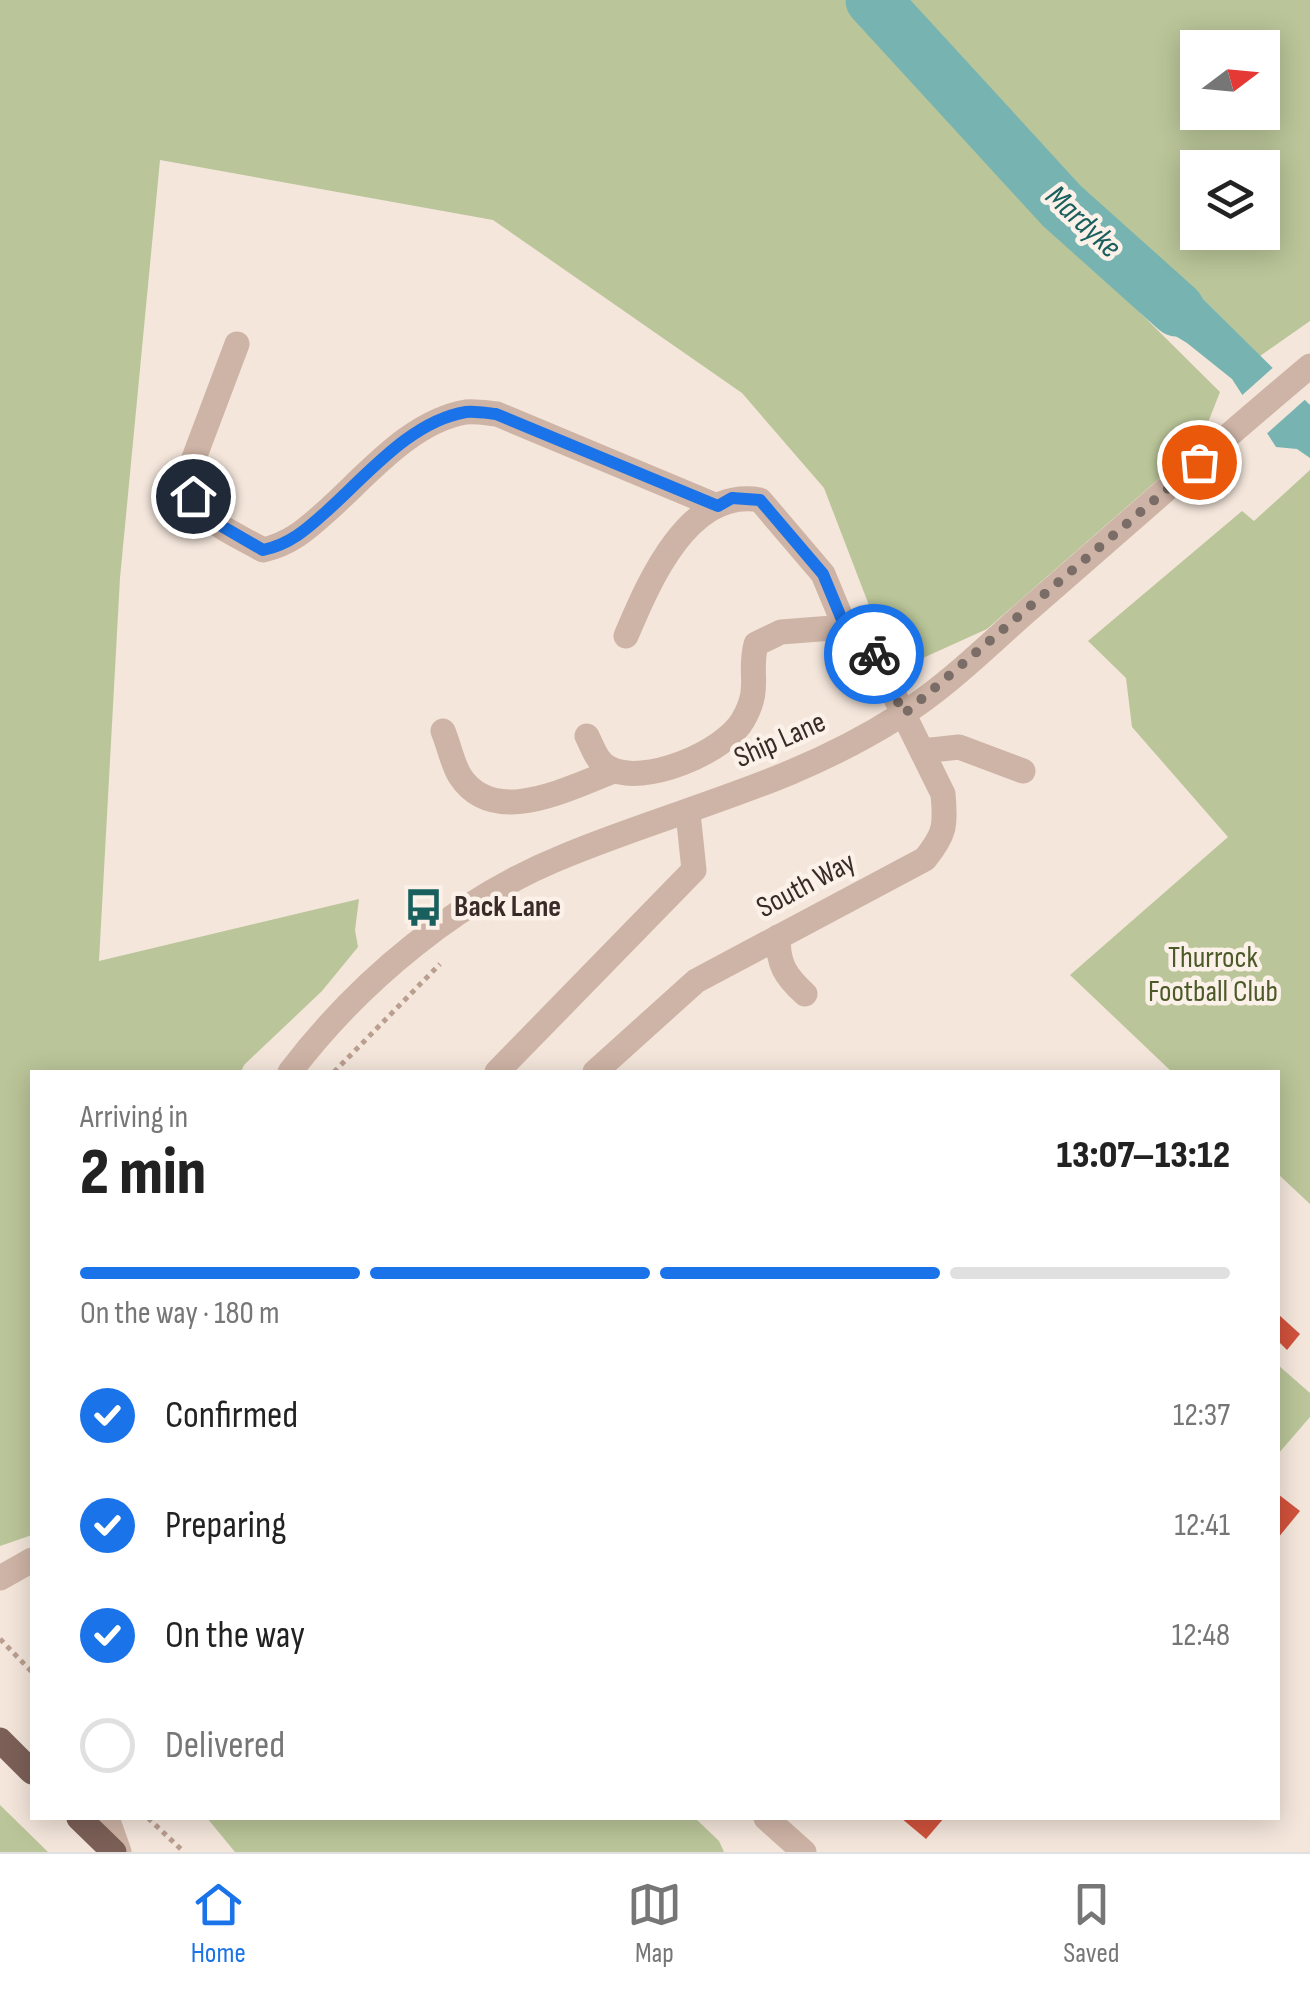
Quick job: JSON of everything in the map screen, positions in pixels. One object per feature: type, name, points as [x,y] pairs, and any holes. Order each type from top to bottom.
[{"type":"main road","points":[[0,1740],[30,1770]]},
{"type":"main road","points":[[81,1820],[116,1852]]},
{"type":"street","points":[[238,344],[188,474],[193,496],[206,517],[263,550],[300,535],[398,447],[433,423],[466,412],[496,414],[718,506]]},
{"type":"street","name":"Ship Lane","points":[[292,1070],[386,968],[472,905],[564,856],[814,765],[904,714],[1309,367]]},
{"type":"street","points":[[443,731],[460,776],[476,792],[504,804],[614,771],[637,773],[706,754],[741,724],[755,694],[756,644],[781,632],[845,627],[823,574],[760,500],[732,498],[690,526],[672,546],[653,573],[626,636]]},
{"type":"street","name":"South Way","points":[[598,1070],[696,981],[925,859],[943,836],[943,794],[871,648],[845,627]]},
{"type":"street","points":[[587,736],[602,764],[614,771]]},
{"type":"street","points":[[922,751],[959,747],[1024,772]]},
{"type":"street","points":[[499,1070],[694,870],[688,813]]},
{"type":"street","points":[[778,936],[778,960],[786,976],[805,994]]},
{"type":"street","points":[[0,1578],[30,1561]]},
{"type":"street","points":[[107,1820],[116,1852]]},
{"type":"street","points":[[768,1820],[804,1852]]},
{"type":"path","points":[[0,1639],[30,1670]]},
{"type":"path","points":[[150,1820],[184,1852]]},
{"type":"green space","points":[[0,0],[1310,0],[1310,321],[1260,356],[1140,243],[1103,276],[1220,392],[1200,443],[987,629],[914,662],[875,621],[824,488],[742,393],[493,220],[160,160],[120,578],[99,961],[359,899],[355,930],[358,947],[322,991],[242,1070],[30,1070],[30,1536],[0,1546]]},
{"type":"green space","name":"Thurrock Football Club","points":[[1310,470],[1310,1204],[1280,1176],[1280,1070],[1170,1070],[1070,975],[1228,837],[1132,727],[1126,678],[1088,641],[1242,511],[1254,521]]},
{"type":"green space","points":[[1280,1367],[1310,1393],[1310,1417],[1280,1452]]},
{"type":"green space","points":[[0,1805],[48,1852],[0,1852]]},
{"type":"green space","points":[[209,1820],[697,1820],[719,1841],[724,1852],[235,1852]]},
{"type":"water","points":[[1139,242],[1197,293],[1310,405],[1310,458],[1297,449],[1276,447],[1232,379],[1154,323],[1103,276]]},
{"type":"pier","points":[[1276,365],[1309,396],[1264,436],[1239,398]]},
{"type":"building","points":[[1280,1316],[1300,1334],[1287,1350],[1280,1343]]},
{"type":"building","points":[[1280,1496],[1300,1511],[1280,1536]]},
{"type":"building","points":[[903,1820],[942,1820],[926,1839]]},
{"type":"waterway","name":"Mardyke","points":[[873,0],[1062,206],[1177,309]]},
{"type":"way so far","points":[[874,654],[904,714],[1199,462]]},
{"type":"place","name":"Back Lane","points":[[424,907]]},
{"type":"route","points":[[193,496],[206,517],[263,550],[278,547],[300,535],[398,447],[433,423],[466,412],[496,414],[718,506],[732,498],[760,500],[823,574],[845,627],[874,654]]}]
